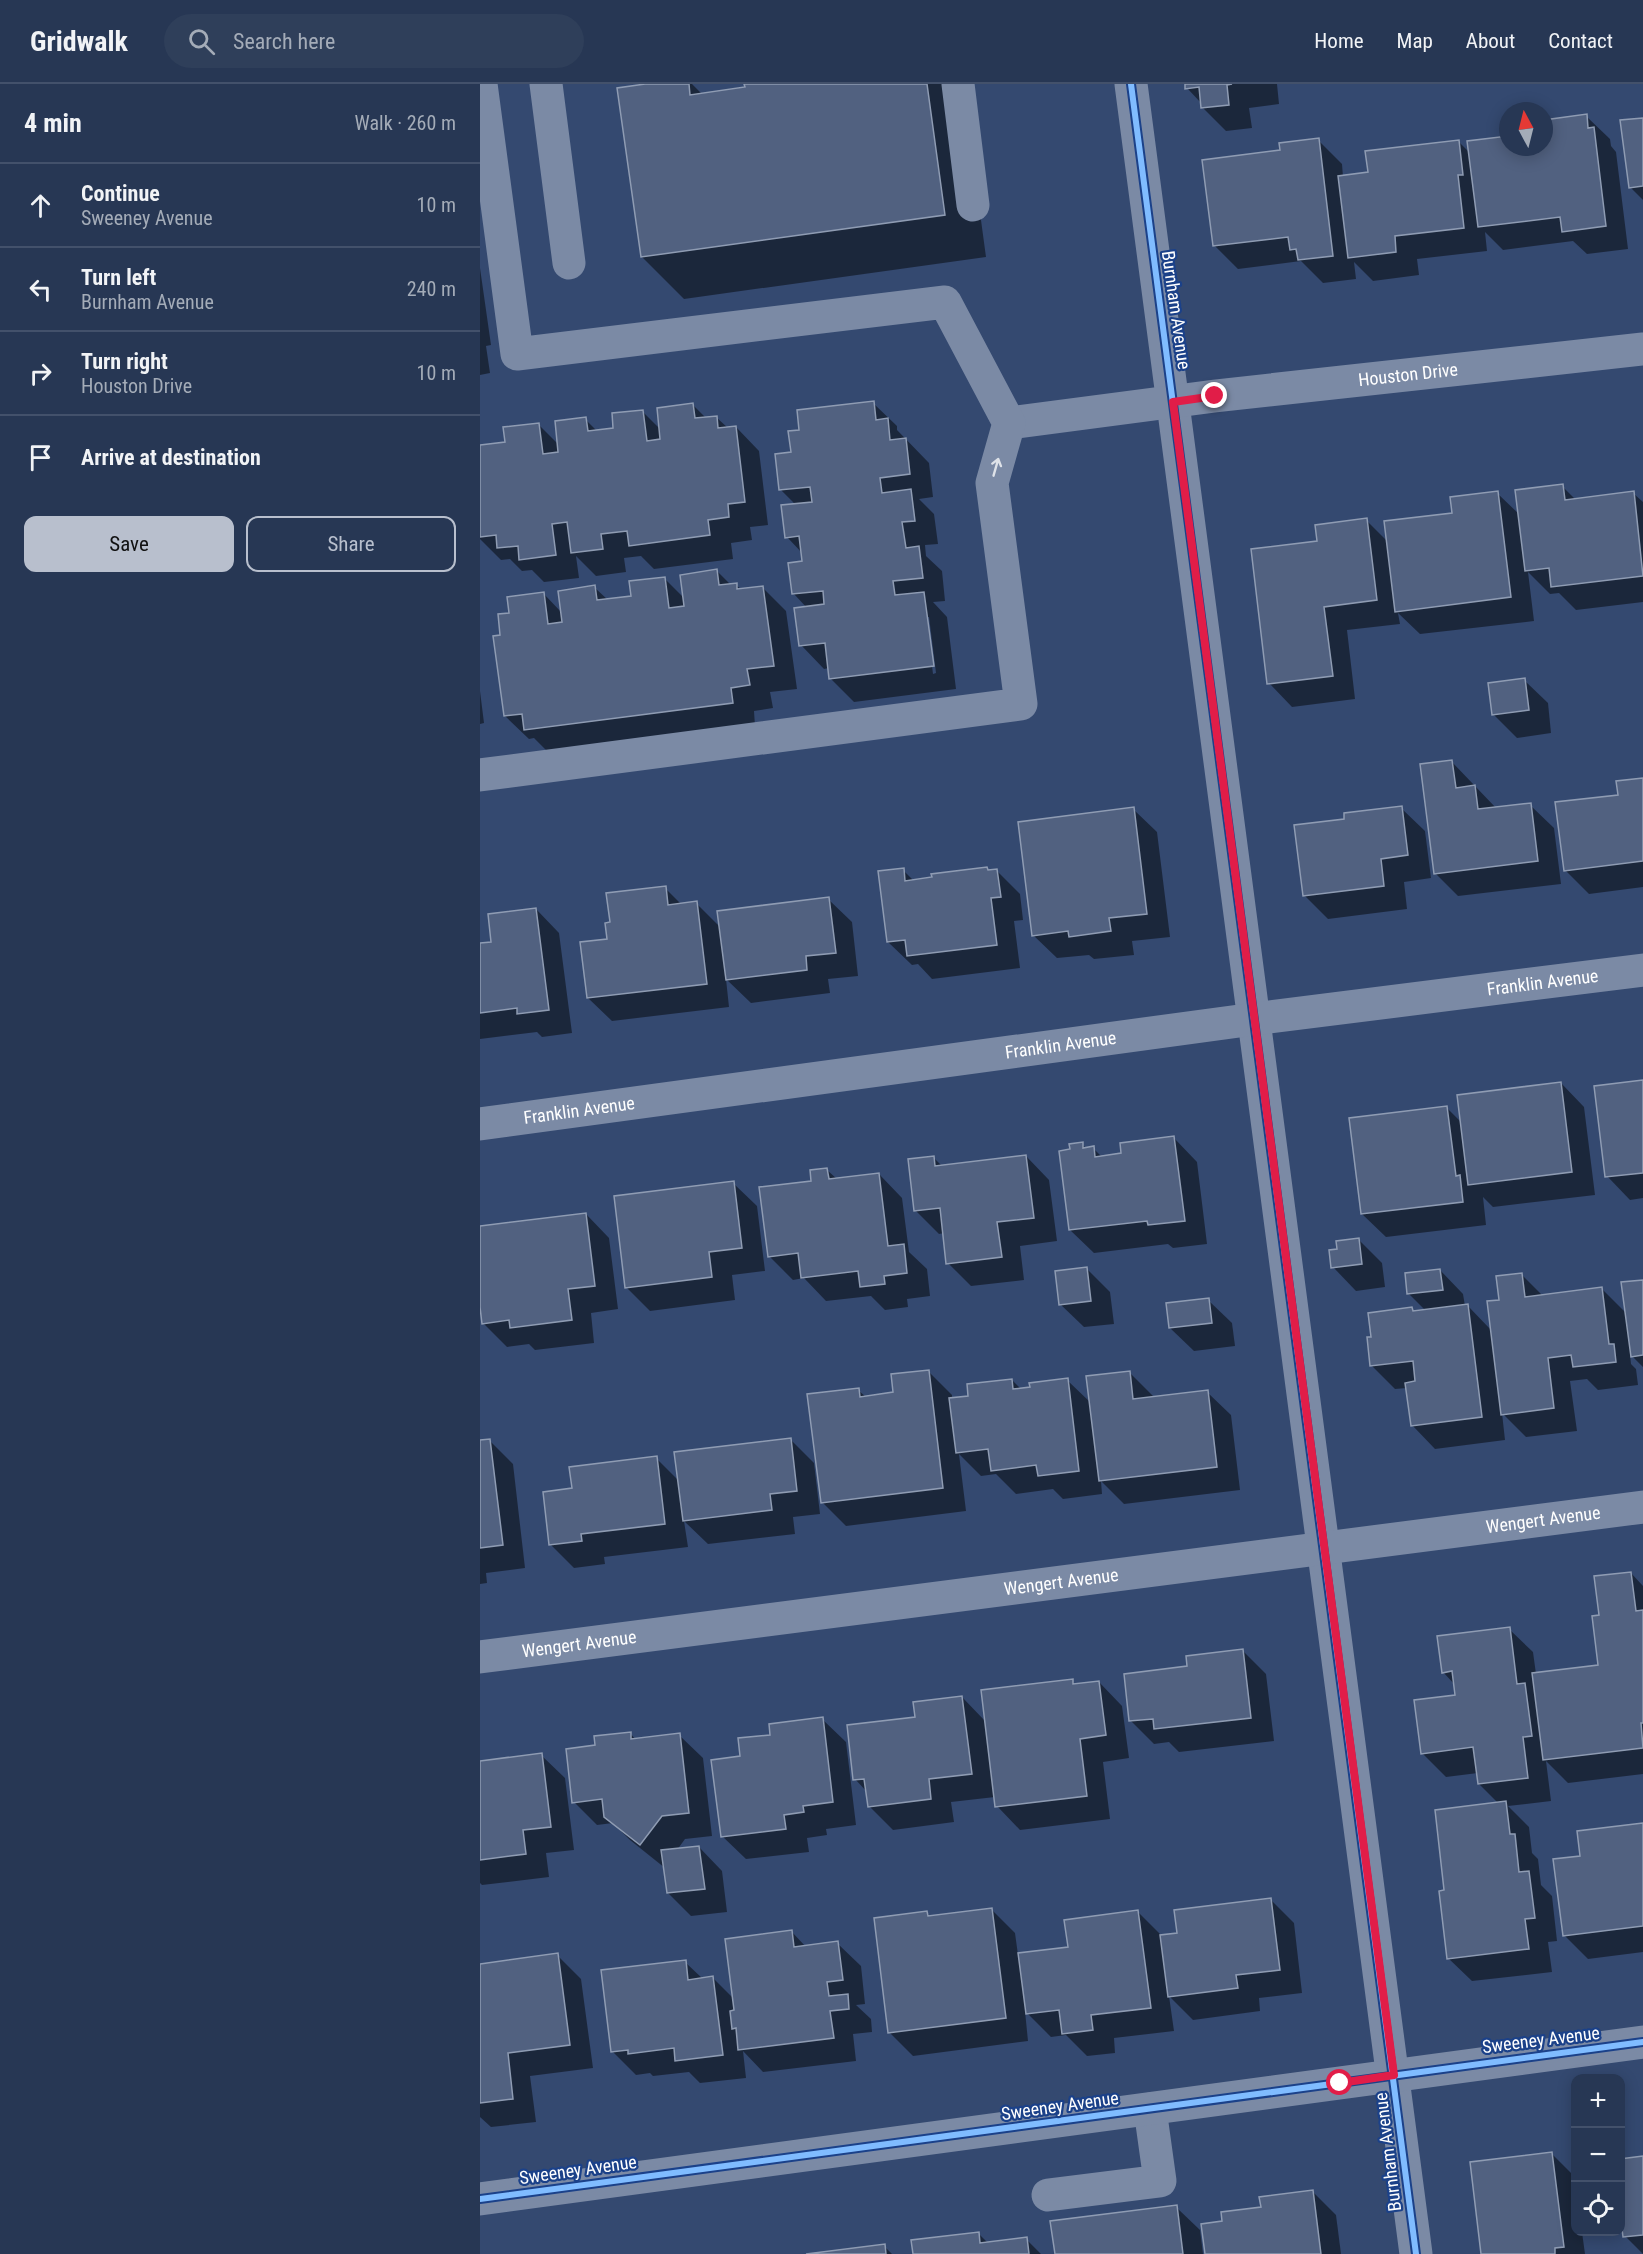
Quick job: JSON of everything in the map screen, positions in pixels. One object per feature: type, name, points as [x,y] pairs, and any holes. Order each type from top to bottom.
[{"type":"street","points":[[480,84],[518,354],[945,302],[1009,423],[992,483],[1021,704],[480,775]]},
{"type":"street","points":[[546,84],[569,263]]},
{"type":"street","points":[[958,84],[974,205]]},
{"type":"street","name":"Burnham Avenue","points":[[1131,84],[1416,2254]]},
{"type":"street","name":"Houston Drive","points":[[1009,423],[1173,402],[1643,349]]},
{"type":"street","name":"Franklin Avenue","points":[[480,1124],[1254,1019],[1643,970]]},
{"type":"street","name":"Wengert Avenue","points":[[480,1657],[1643,1507]]},
{"type":"street","name":"Sweeney Avenue","points":[[480,2199],[1643,2042]]},
{"type":"street","points":[[1048,2195],[1160,2181],[1150,2109]]},
{"type":"building","points":[[645,84],[689,84],[690,95],[745,87],[744,84],[927,84],[945,215],[641,257],[617,88]]},
{"type":"building","points":[[1185,84],[1232,84],[1227,85],[1229,105],[1201,108],[1199,87],[1185,89]]},
{"type":"building","points":[[1587,114],[1588,128],[1594,127],[1606,226],[1562,232],[1560,217],[1478,227],[1467,141],[1499,137],[1499,156],[1553,156],[1553,119]]},
{"type":"building","points":[[1643,118],[1643,186],[1629,188],[1620,120]]},
{"type":"building","points":[[1319,138],[1333,256],[1298,260],[1296,249],[1290,250],[1288,237],[1213,246],[1202,160],[1280,150],[1279,143]]},
{"type":"building","points":[[1459,140],[1463,175],[1458,175],[1464,228],[1395,236],[1396,252],[1348,258],[1338,176],[1368,172],[1365,151]]},
{"type":"building","points":[[874,401],[876,420],[888,418],[890,440],[906,438],[910,474],[880,478],[882,493],[911,489],[915,521],[902,522],[906,548],[919,546],[923,578],[893,581],[895,595],[924,592],[934,666],[829,679],[825,643],[799,646],[794,608],[824,604],[823,591],[792,594],[788,563],[802,561],[799,536],[785,538],[781,505],[812,502],[810,487],[779,490],[775,454],[791,452],[788,431],[799,430],[797,410]]},
{"type":"building","points":[[693,403],[695,418],[717,416],[718,428],[736,426],[745,502],[728,504],[729,517],[708,520],[710,535],[629,546],[627,531],[601,534],[603,549],[571,553],[567,522],[552,524],[556,555],[519,560],[518,546],[497,548],[496,535],[480,537],[480,445],[505,442],[503,427],[539,423],[543,454],[558,452],[555,421],[586,417],[588,431],[613,428],[612,413],[643,410],[647,441],[660,439],[657,408]]},
{"type":"building","points":[[1563,484],[1565,500],[1634,491],[1643,576],[1551,587],[1549,568],[1525,571],[1515,490]]},
{"type":"building","points":[[1498,491],[1511,597],[1395,612],[1384,521],[1452,513],[1450,497]]},
{"type":"building","points":[[1367,518],[1377,600],[1324,607],[1333,676],[1267,684],[1251,549],[1317,541],[1315,525]]},
{"type":"building","points":[[717,569],[719,585],[737,583],[737,589],[763,586],[774,666],[747,669],[750,685],[731,688],[733,703],[524,730],[522,714],[504,716],[493,636],[500,635],[498,614],[509,613],[507,597],[544,592],[548,624],[562,622],[558,591],[595,585],[597,600],[631,596],[629,581],[665,577],[669,608],[684,606],[680,575]]},
{"type":"building","points":[[1525,678],[1529,710],[1492,715],[1488,683]]},
{"type":"building","points":[[1452,760],[1456,788],[1475,785],[1478,809],[1531,803],[1538,861],[1434,874],[1420,764]]},
{"type":"building","points":[[1643,778],[1643,861],[1564,871],[1555,802],[1618,795],[1616,781]]},
{"type":"building","points":[[1402,806],[1408,855],[1381,859],[1384,886],[1303,896],[1294,825],[1344,819],[1344,813]]},
{"type":"building","points":[[1134,807],[1147,914],[1109,918],[1111,931],[1069,937],[1068,931],[1032,936],[1018,822]]},
{"type":"building","points":[[987,867],[988,870],[997,869],[1001,897],[991,898],[997,945],[907,956],[905,940],[887,942],[878,871],[904,868],[905,881],[932,877],[931,874]]},
{"type":"building","points":[[666,886],[668,905],[697,901],[707,984],[587,998],[580,942],[607,939],[605,923],[610,922],[606,893]]},
{"type":"building","points":[[829,897],[836,953],[806,956],[807,970],[726,980],[717,911]]},
{"type":"building","points":[[536,908],[549,1010],[517,1014],[517,1008],[480,1013],[480,943],[491,942],[488,914]]},
{"type":"building","points":[[1643,1080],[1643,1173],[1605,1177],[1594,1086]]},
{"type":"building","points":[[1561,1082],[1572,1172],[1468,1185],[1457,1095]]},
{"type":"building","points":[[1447,1106],[1456,1176],[1460,1175],[1463,1202],[1361,1214],[1349,1118]]},
{"type":"building","points":[[1174,1136],[1185,1221],[1148,1225],[1147,1221],[1069,1230],[1059,1151],[1070,1149],[1069,1144],[1083,1142],[1083,1148],[1094,1146],[1095,1157],[1121,1153],[1120,1143]]},
{"type":"building","points":[[1026,1155],[1034,1218],[997,1222],[1002,1257],[946,1264],[940,1208],[914,1211],[908,1159],[934,1156],[935,1166]]},
{"type":"building","points":[[827,1168],[829,1179],[879,1173],[888,1246],[904,1244],[907,1273],[884,1276],[885,1284],[860,1287],[858,1271],[801,1278],[798,1253],[768,1257],[759,1187],[811,1181],[810,1170]]},
{"type":"building","points":[[734,1181],[742,1248],[709,1252],[712,1277],[625,1288],[614,1196]]},
{"type":"building","points":[[586,1213],[595,1286],[568,1289],[572,1320],[510,1328],[509,1320],[482,1324],[480,1226]]},
{"type":"building","points":[[1359,1238],[1362,1264],[1331,1268],[1329,1250],[1337,1249],[1336,1241]]},
{"type":"building","points":[[1087,1267],[1091,1301],[1059,1305],[1055,1271]]},
{"type":"building","points":[[1440,1269],[1443,1290],[1407,1294],[1405,1273]]},
{"type":"building","points":[[1522,1273],[1525,1297],[1602,1287],[1609,1344],[1614,1344],[1616,1362],[1573,1367],[1571,1355],[1548,1358],[1554,1408],[1501,1415],[1487,1301],[1499,1300],[1496,1276]]},
{"type":"building","points":[[1643,1280],[1643,1355],[1631,1357],[1621,1282]]},
{"type":"building","points":[[1209,1298],[1212,1323],[1169,1328],[1166,1303]]},
{"type":"building","points":[[1468,1304],[1482,1417],[1411,1426],[1405,1383],[1415,1381],[1413,1361],[1370,1366],[1367,1337],[1371,1337],[1368,1313],[1412,1307],[1413,1311]]},
{"type":"building","points":[[929,1370],[943,1488],[821,1503],[807,1394],[859,1388],[860,1397],[893,1392],[891,1374]]},
{"type":"building","points":[[1130,1371],[1133,1399],[1208,1390],[1217,1467],[1099,1481],[1086,1376]]},
{"type":"building","points":[[1068,1378],[1079,1471],[1038,1476],[1036,1465],[991,1471],[988,1449],[956,1453],[949,1398],[968,1396],[967,1384],[1012,1379],[1013,1389],[1030,1387],[1029,1383]]},
{"type":"building","points":[[791,1438],[797,1491],[770,1494],[772,1510],[683,1521],[674,1452]]},
{"type":"building","points":[[490,1439],[503,1545],[480,1548],[480,1440]]},
{"type":"building","points":[[657,1456],[665,1524],[581,1534],[582,1541],[549,1545],[543,1492],[572,1488],[569,1467]]},
{"type":"building","points":[[1631,1572],[1636,1611],[1643,1610],[1643,1723],[1641,1723],[1643,1748],[1543,1760],[1532,1673],[1598,1665],[1592,1616],[1599,1615],[1594,1576]]},
{"type":"building","points":[[1510,1627],[1517,1684],[1525,1683],[1532,1736],[1523,1737],[1528,1778],[1478,1784],[1473,1747],[1421,1754],[1414,1700],[1455,1695],[1452,1671],[1442,1673],[1437,1636]]},
{"type":"building","points":[[1243,1649],[1251,1718],[1154,1729],[1153,1719],[1129,1721],[1124,1674],[1187,1666],[1186,1656]]},
{"type":"building","points":[[1073,1679],[1073,1684],[1099,1681],[1106,1735],[1080,1739],[1087,1796],[995,1807],[981,1690]]},
{"type":"building","points":[[962,1696],[972,1774],[929,1779],[931,1799],[868,1807],[864,1779],[853,1780],[847,1725],[915,1717],[913,1702]]},
{"type":"building","points":[[823,1717],[833,1802],[803,1806],[804,1812],[784,1815],[786,1829],[721,1837],[711,1760],[740,1756],[738,1738],[770,1735],[769,1724]]},
{"type":"building","points":[[631,1732],[631,1739],[680,1733],[689,1813],[662,1816],[640,1845],[604,1817],[602,1799],[572,1803],[566,1749],[595,1745],[594,1736]]},
{"type":"building","points":[[542,1753],[551,1827],[523,1830],[526,1854],[480,1860],[480,1761]]},
{"type":"building","points":[[1506,1801],[1510,1834],[1515,1834],[1519,1872],[1529,1871],[1535,1918],[1525,1919],[1529,1949],[1447,1959],[1439,1891],[1444,1890],[1435,1810]]},
{"type":"building","points":[[1643,1823],[1643,1926],[1563,1936],[1553,1859],[1580,1856],[1577,1831]]},
{"type":"building","points":[[699,1846],[705,1889],[667,1893],[661,1850]]},
{"type":"building","points":[[1271,1898],[1280,1970],[1236,1975],[1238,1988],[1168,1997],[1160,1935],[1177,1933],[1174,1910]]},
{"type":"building","points":[[992,1908],[1006,2018],[888,2033],[874,1918],[927,1911],[928,1916]]},
{"type":"building","points":[[1138,1910],[1151,2008],[1091,2015],[1093,2030],[1062,2034],[1059,2010],[1026,2014],[1018,1953],[1068,1947],[1064,1920]]},
{"type":"building","points":[[792,1930],[794,1947],[838,1941],[843,1980],[827,1982],[829,1996],[848,1994],[849,2009],[830,2011],[834,2038],[738,2050],[736,2028],[732,2029],[730,2011],[734,2010],[725,1939]]},
{"type":"building","points":[[558,1953],[570,2045],[508,2053],[513,2099],[480,2103],[480,1964]]},
{"type":"building","points":[[686,1960],[688,1980],[713,1976],[723,2055],[675,2061],[674,2048],[628,2054],[628,2050],[611,2052],[601,1970]]},
{"type":"building","points":[[1552,2152],[1564,2247],[1555,2248],[1555,2254],[1481,2254],[1470,2162]]},
{"type":"building","points":[[1643,2156],[1643,2235],[1623,2237],[1625,2236],[1625,2158]]},
{"type":"building","points":[[1313,2190],[1321,2254],[1205,2254],[1201,2224],[1222,2221],[1221,2212],[1261,2207],[1259,2197]]},
{"type":"building","points":[[1177,2205],[1183,2254],[1055,2254],[1050,2221]]},
{"type":"building","points":[[979,2232],[980,2243],[1027,2237],[1029,2254],[913,2254],[911,2240]]},
{"type":"building","points":[[885,2244],[886,2254],[806,2254]]},
{"type":"cycle path","points":[[1131,84],[1416,2254]]},
{"type":"cycle path","points":[[480,2199],[1643,2042]]},
{"type":"route","points":[[1215,396],[1173,402],[1394,2075],[1340,2083]]}]
